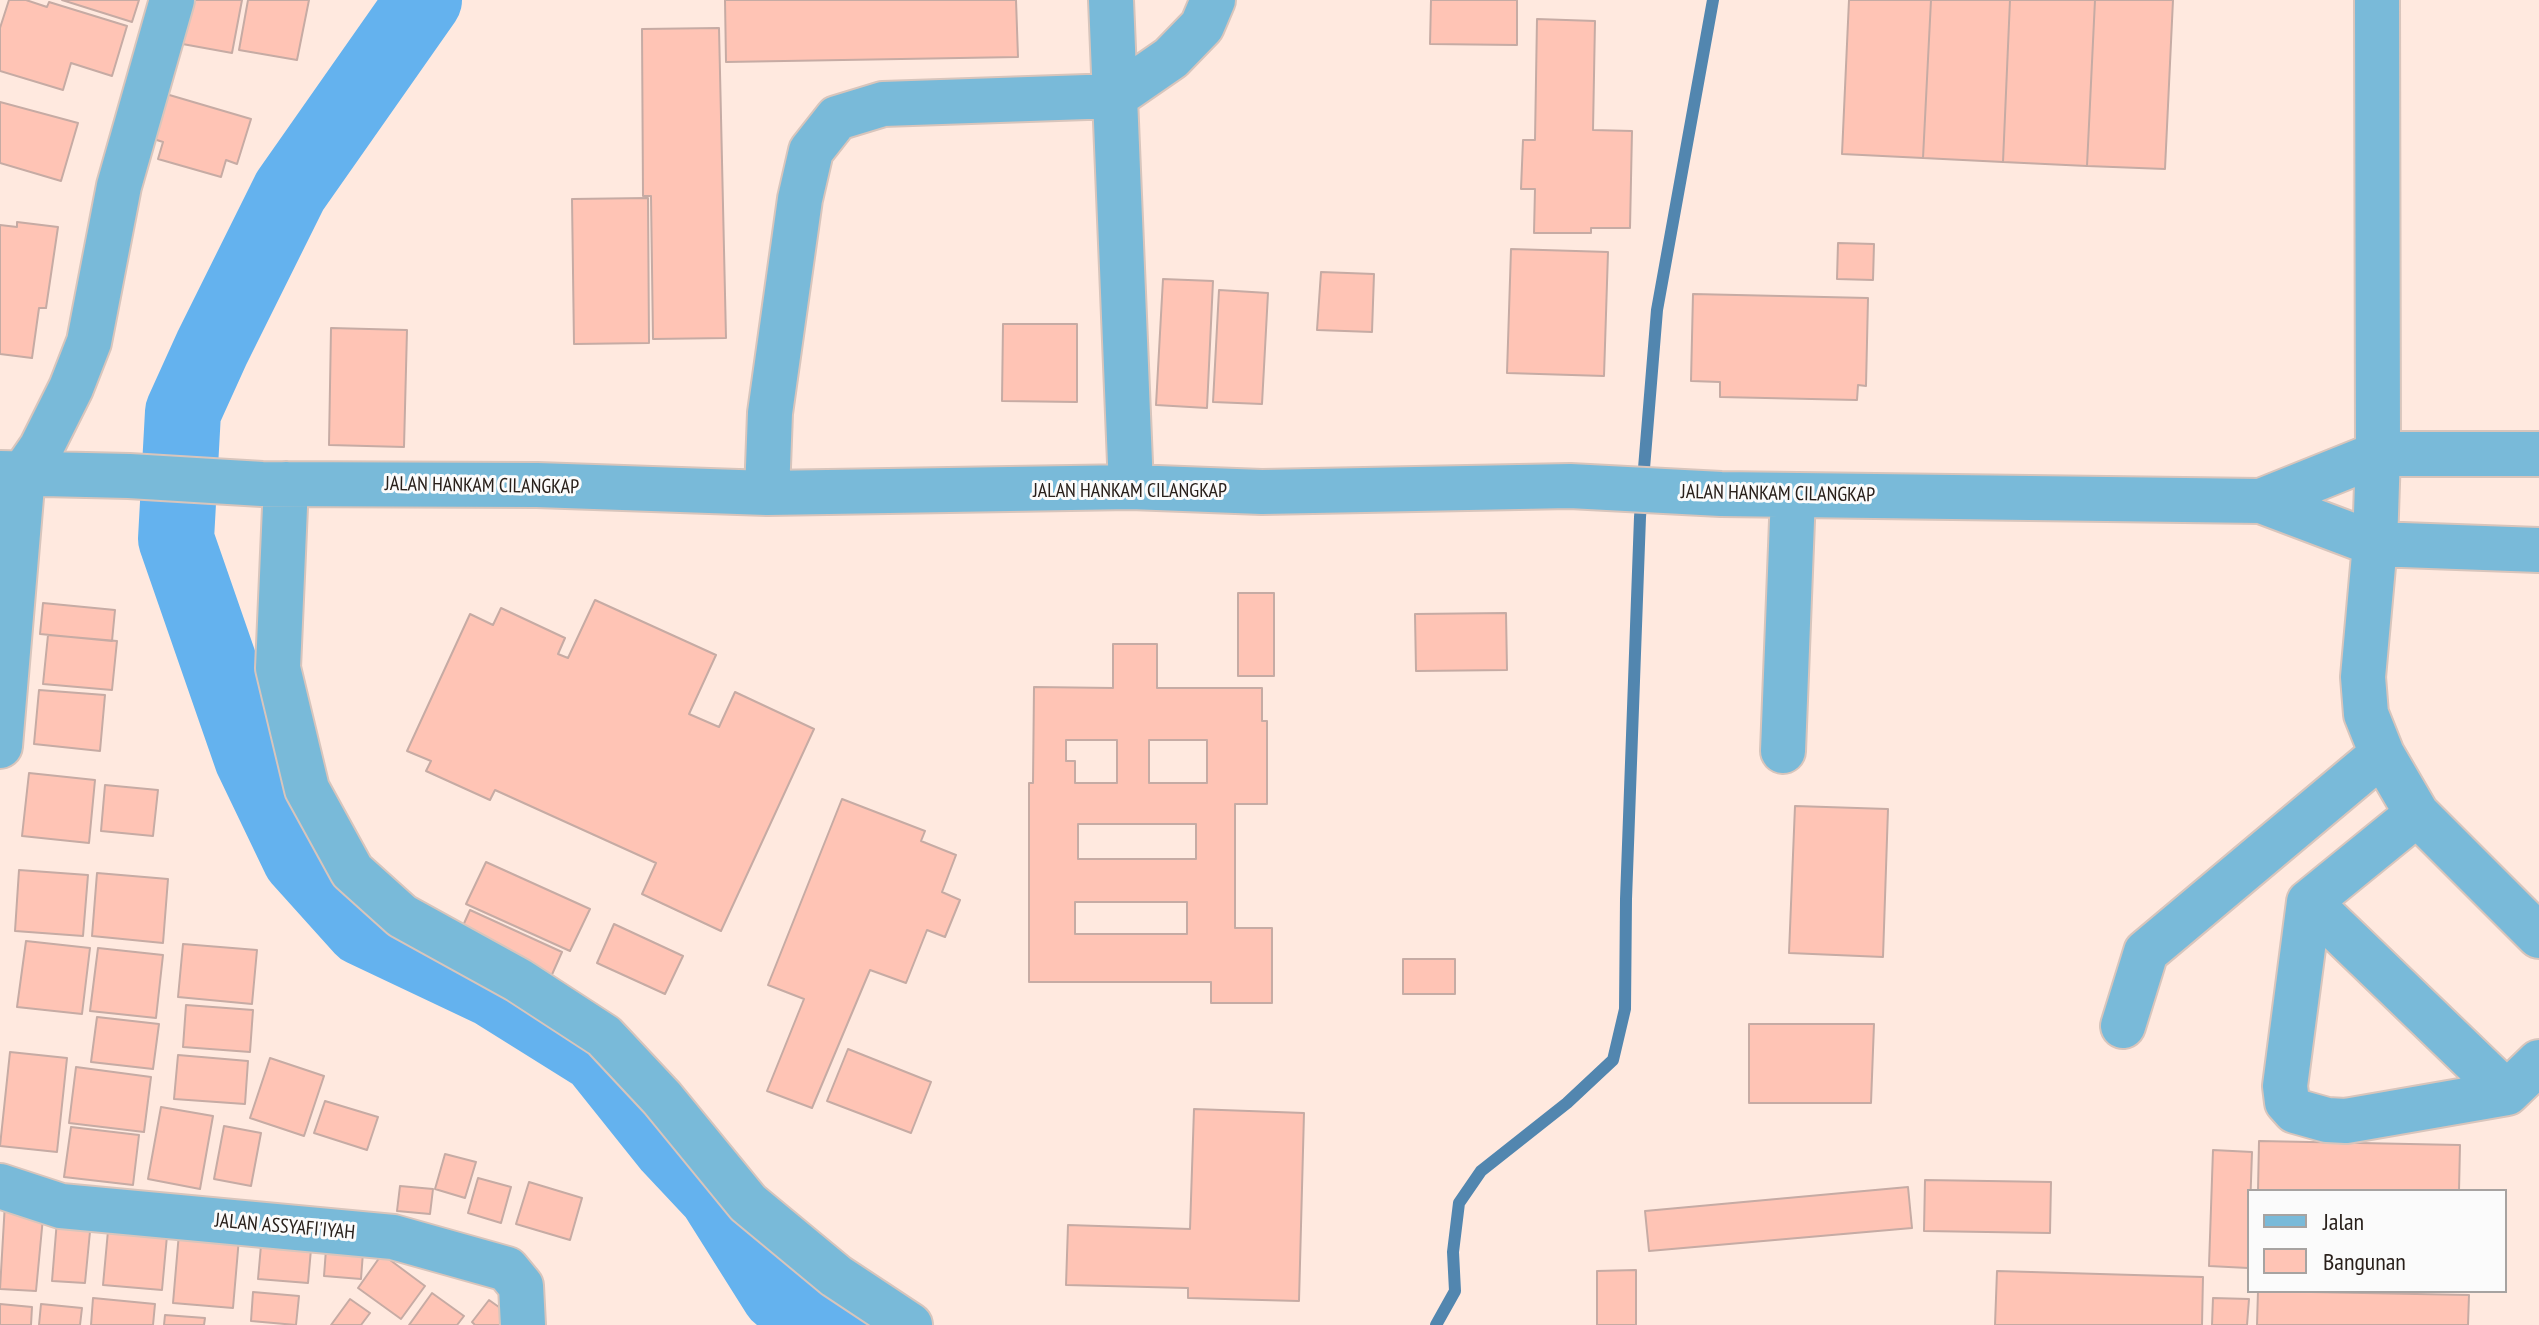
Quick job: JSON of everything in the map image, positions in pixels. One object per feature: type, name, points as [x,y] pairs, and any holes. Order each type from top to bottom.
[{"type":"street","points":[[0,746],[12,474],[41,448],[71,388],[89,342],[119,186],[172,0]]},
{"type":"street","points":[[1111,0],[1131,487]]},
{"type":"street","points":[[767,493],[770,413],[800,199],[811,151],[837,118],[883,104],[1116,96],[1171,58],[1202,26],[1213,0]]},
{"type":"street","points":[[2377,0],[2378,454],[2375,544],[2363,677],[2366,714],[2382,754],[2417,814],[2539,936]]},
{"type":"street","points":[[2261,501],[2378,454],[2539,454]]},
{"type":"street","name":"JALAN HANKAM CILANGKAP","points":[[12,474],[129,476],[274,484],[537,485],[767,493],[1131,487],[1262,492],[1570,486],[1721,494],[2261,501]]},
{"type":"street","points":[[274,484],[278,668],[307,789],[352,871],[402,916],[518,980],[604,1036],[662,1098],[748,1203],[836,1276],[910,1325]]},
{"type":"street","points":[[1783,751],[1793,495]]},
{"type":"street","points":[[2261,501],[2375,544],[2539,550]]},
{"type":"street","points":[[2123,1026],[2146,952],[2382,754]]},
{"type":"street","points":[[2417,814],[2309,902],[2285,1086],[2287,1102],[2295,1111],[2327,1120],[2346,1121],[2507,1093],[2539,1062]]},
{"type":"street","points":[[2309,902],[2507,1093]]},
{"type":"street","name":"JALAN ASSYAFI'IYAH","points":[[0,1186],[61,1206],[393,1237],[507,1269],[521,1286],[523,1325]]},
{"type":"building","points":[[9,0],[26,0],[47,7],[49,2],[127,26],[112,76],[71,63],[63,90],[0,71],[0,28]]},
{"type":"building","points":[[62,0],[139,0],[132,22]]},
{"type":"building","points":[[185,0],[242,0],[232,53],[177,43]]},
{"type":"building","points":[[248,0],[309,0],[297,60],[239,50]]},
{"type":"building","points":[[725,0],[1016,0],[1018,57],[726,62]]},
{"type":"building","points":[[1431,0],[1517,0],[1517,45],[1430,44]]},
{"type":"building","points":[[1849,0],[1931,0],[1923,158],[1842,154]]},
{"type":"building","points":[[1931,0],[2010,0],[2003,162],[1923,158]]},
{"type":"building","points":[[2010,0],[2095,0],[2087,166],[2003,162]]},
{"type":"building","points":[[2095,0],[2173,0],[2165,169],[2087,166]]},
{"type":"building","points":[[1537,19],[1595,21],[1593,130],[1632,131],[1630,228],[1591,228],[1591,233],[1534,233],[1535,189],[1521,189],[1523,140],[1535,140]]},
{"type":"building","points":[[719,28],[726,338],[653,339],[651,196],[643,196],[642,29]]},
{"type":"building","points":[[149,89],[251,119],[237,164],[226,160],[221,177],[158,159],[163,142],[135,133]]},
{"type":"building","points":[[0,102],[78,123],[61,181],[0,163]]},
{"type":"building","points":[[648,198],[649,343],[574,344],[572,199]]},
{"type":"building","points":[[17,222],[58,227],[46,308],[39,308],[32,358],[0,354],[0,225],[17,227]]},
{"type":"building","points":[[1838,243],[1874,244],[1873,280],[1837,279]]},
{"type":"building","points":[[1511,249],[1608,252],[1604,376],[1507,373]]},
{"type":"building","points":[[1321,272],[1374,274],[1372,332],[1317,330]]},
{"type":"building","points":[[1163,279],[1213,281],[1207,408],[1156,405]]},
{"type":"building","points":[[1219,290],[1268,293],[1262,404],[1213,402]]},
{"type":"building","points":[[1693,294],[1868,298],[1866,386],[1858,385],[1857,400],[1720,397],[1720,382],[1691,381]]},
{"type":"building","points":[[1003,324],[1077,324],[1077,402],[1002,401]]},
{"type":"building","points":[[331,328],[407,330],[404,447],[329,445]]},
{"type":"building","points":[[1238,593],[1274,593],[1274,676],[1238,676]]},
{"type":"building","points":[[595,600],[716,655],[689,714],[719,727],[735,692],[814,729],[721,931],[642,894],[656,863],[495,790],[490,800],[426,771],[431,761],[407,751],[470,614],[493,625],[501,608],[565,638],[558,654],[568,658]]},
{"type":"building","points":[[43,603],[115,610],[112,641],[40,634]]},
{"type":"building","points":[[1506,613],[1507,670],[1416,671],[1415,614]]},
{"type":"building","points":[[48,635],[117,641],[112,690],[43,684]]},
{"type":"building","points":[[1113,644],[1157,644],[1157,688],[1262,688],[1262,721],[1267,721],[1267,804],[1235,804],[1235,928],[1272,928],[1272,1003],[1211,1003],[1211,982],[1029,982],[1029,783],[1033,783],[1034,687],[1113,688]],"holes":[[[1066,740],[1117,740],[1117,783],[1075,783],[1075,761],[1066,761]],[[1149,740],[1207,740],[1207,783],[1149,783]],[[1078,824],[1196,824],[1196,859],[1078,859]],[[1075,902],[1187,902],[1187,934],[1075,934]]]},
{"type":"building","points":[[39,690],[105,695],[100,751],[34,744]]},
{"type":"building","points":[[29,773],[95,780],[89,843],[22,836]]},
{"type":"building","points":[[105,785],[158,790],[153,836],[101,831]]},
{"type":"building","points":[[842,799],[925,831],[921,841],[956,855],[942,892],[960,900],[945,937],[927,930],[906,983],[870,970],[812,1108],[767,1091],[804,999],[768,985]]},
{"type":"building","points":[[1795,806],[1888,809],[1883,957],[1789,953]]},
{"type":"building","points":[[486,862],[590,909],[570,951],[466,904]]},
{"type":"building","points":[[19,870],[88,875],[83,936],[15,931]]},
{"type":"building","points":[[97,873],[168,879],[163,943],[92,936]]},
{"type":"building","points":[[470,910],[562,952],[550,979],[458,937]]},
{"type":"building","points":[[614,924],[683,956],[665,994],[597,963]]},
{"type":"building","points":[[26,941],[90,948],[82,1014],[17,1007]]},
{"type":"building","points":[[183,944],[257,950],[252,1004],[178,997]]},
{"type":"building","points":[[98,948],[163,955],[156,1018],[90,1011]]},
{"type":"building","points":[[1403,959],[1455,959],[1455,994],[1403,994]]},
{"type":"building","points":[[186,1005],[253,1010],[250,1052],[183,1047]]},
{"type":"building","points":[[97,1017],[159,1024],[153,1069],[91,1062]]},
{"type":"building","points":[[1749,1024],[1874,1024],[1871,1103],[1749,1103]]},
{"type":"building","points":[[848,1049],[931,1082],[911,1133],[827,1101]]},
{"type":"building","points":[[10,1052],[67,1058],[57,1152],[0,1146]]},
{"type":"building","points":[[178,1055],[248,1061],[245,1104],[174,1099]]},
{"type":"building","points":[[270,1058],[324,1076],[304,1136],[250,1118]]},
{"type":"building","points":[[76,1067],[151,1077],[144,1132],[69,1123]]},
{"type":"building","points":[[325,1101],[378,1117],[367,1150],[314,1133]]},
{"type":"building","points":[[161,1107],[213,1116],[200,1189],[148,1179]]},
{"type":"building","points":[[1194,1109],[1304,1113],[1299,1301],[1188,1298],[1188,1288],[1066,1285],[1068,1225],[1190,1229]]},
{"type":"building","points":[[224,1126],[261,1133],[251,1186],[214,1179]]},
{"type":"building","points":[[71,1127],[139,1135],[133,1185],[64,1177]]},
{"type":"building","points":[[2259,1141],[2460,1145],[2459,1189],[2258,1189]]},
{"type":"building","points":[[2213,1150],[2252,1152],[2251,1189],[2247,1189],[2247,1268],[2209,1266]]},
{"type":"building","points":[[445,1154],[476,1162],[465,1198],[435,1189]]},
{"type":"building","points":[[478,1178],[511,1187],[501,1223],[468,1213]]},
{"type":"building","points":[[1925,1180],[2051,1182],[2050,1233],[1924,1231]]},
{"type":"building","points":[[529,1182],[582,1198],[570,1240],[516,1224]]},
{"type":"building","points":[[400,1186],[433,1189],[430,1214],[397,1211]]},
{"type":"building","points":[[1908,1187],[1912,1228],[1649,1251],[1645,1211]]},
{"type":"building","points":[[5,1203],[44,1207],[36,1291],[0,1289]]},
{"type":"building","points":[[58,1208],[92,1211],[85,1283],[52,1281]]},
{"type":"building","points":[[109,1220],[168,1225],[162,1290],[103,1285]]},
{"type":"building","points":[[179,1233],[239,1238],[233,1308],[173,1303]]},
{"type":"building","points":[[262,1234],[312,1238],[308,1283],[258,1279]]},
{"type":"building","points":[[327,1236],[364,1239],[361,1279],[324,1276]]},
{"type":"building","points":[[382,1254],[425,1286],[401,1319],[358,1288]]},
{"type":"building","points":[[1636,1270],[1636,1325],[1597,1325],[1597,1271]]},
{"type":"building","points":[[1997,1271],[2203,1277],[2202,1325],[1995,1325]]},
{"type":"building","points":[[253,1292],[299,1296],[296,1325],[251,1321]]},
{"type":"building","points":[[432,1293],[464,1316],[457,1325],[409,1325]]},
{"type":"building","points":[[2258,1293],[2469,1295],[2468,1325],[2257,1325]]},
{"type":"building","points":[[93,1298],[155,1304],[153,1325],[91,1325]]},
{"type":"building","points":[[2213,1298],[2249,1299],[2247,1325],[2212,1325]]},
{"type":"building","points":[[350,1299],[370,1313],[361,1325],[331,1325]]},
{"type":"building","points":[[489,1300],[520,1322],[518,1325],[475,1325],[472,1322]]},
{"type":"building","points":[[0,1304],[32,1307],[31,1325],[0,1325]]},
{"type":"building","points":[[41,1304],[82,1308],[80,1325],[39,1325]]},
{"type":"building","points":[[165,1315],[205,1318],[204,1325],[164,1325]]},
{"type":"waterway","points":[[424,0],[290,191],[212,348],[183,412],[176,539],[252,758],[300,858],[363,928],[494,990],[598,1055],[670,1145],[716,1194],[779,1294],[843,1325]]},
{"type":"waterway","points":[[1436,1325],[1455,1291],[1453,1252],[1459,1203],[1481,1171],[1567,1103],[1613,1060],[1625,1009],[1640,517],[1657,310],[1713,0]]}]
